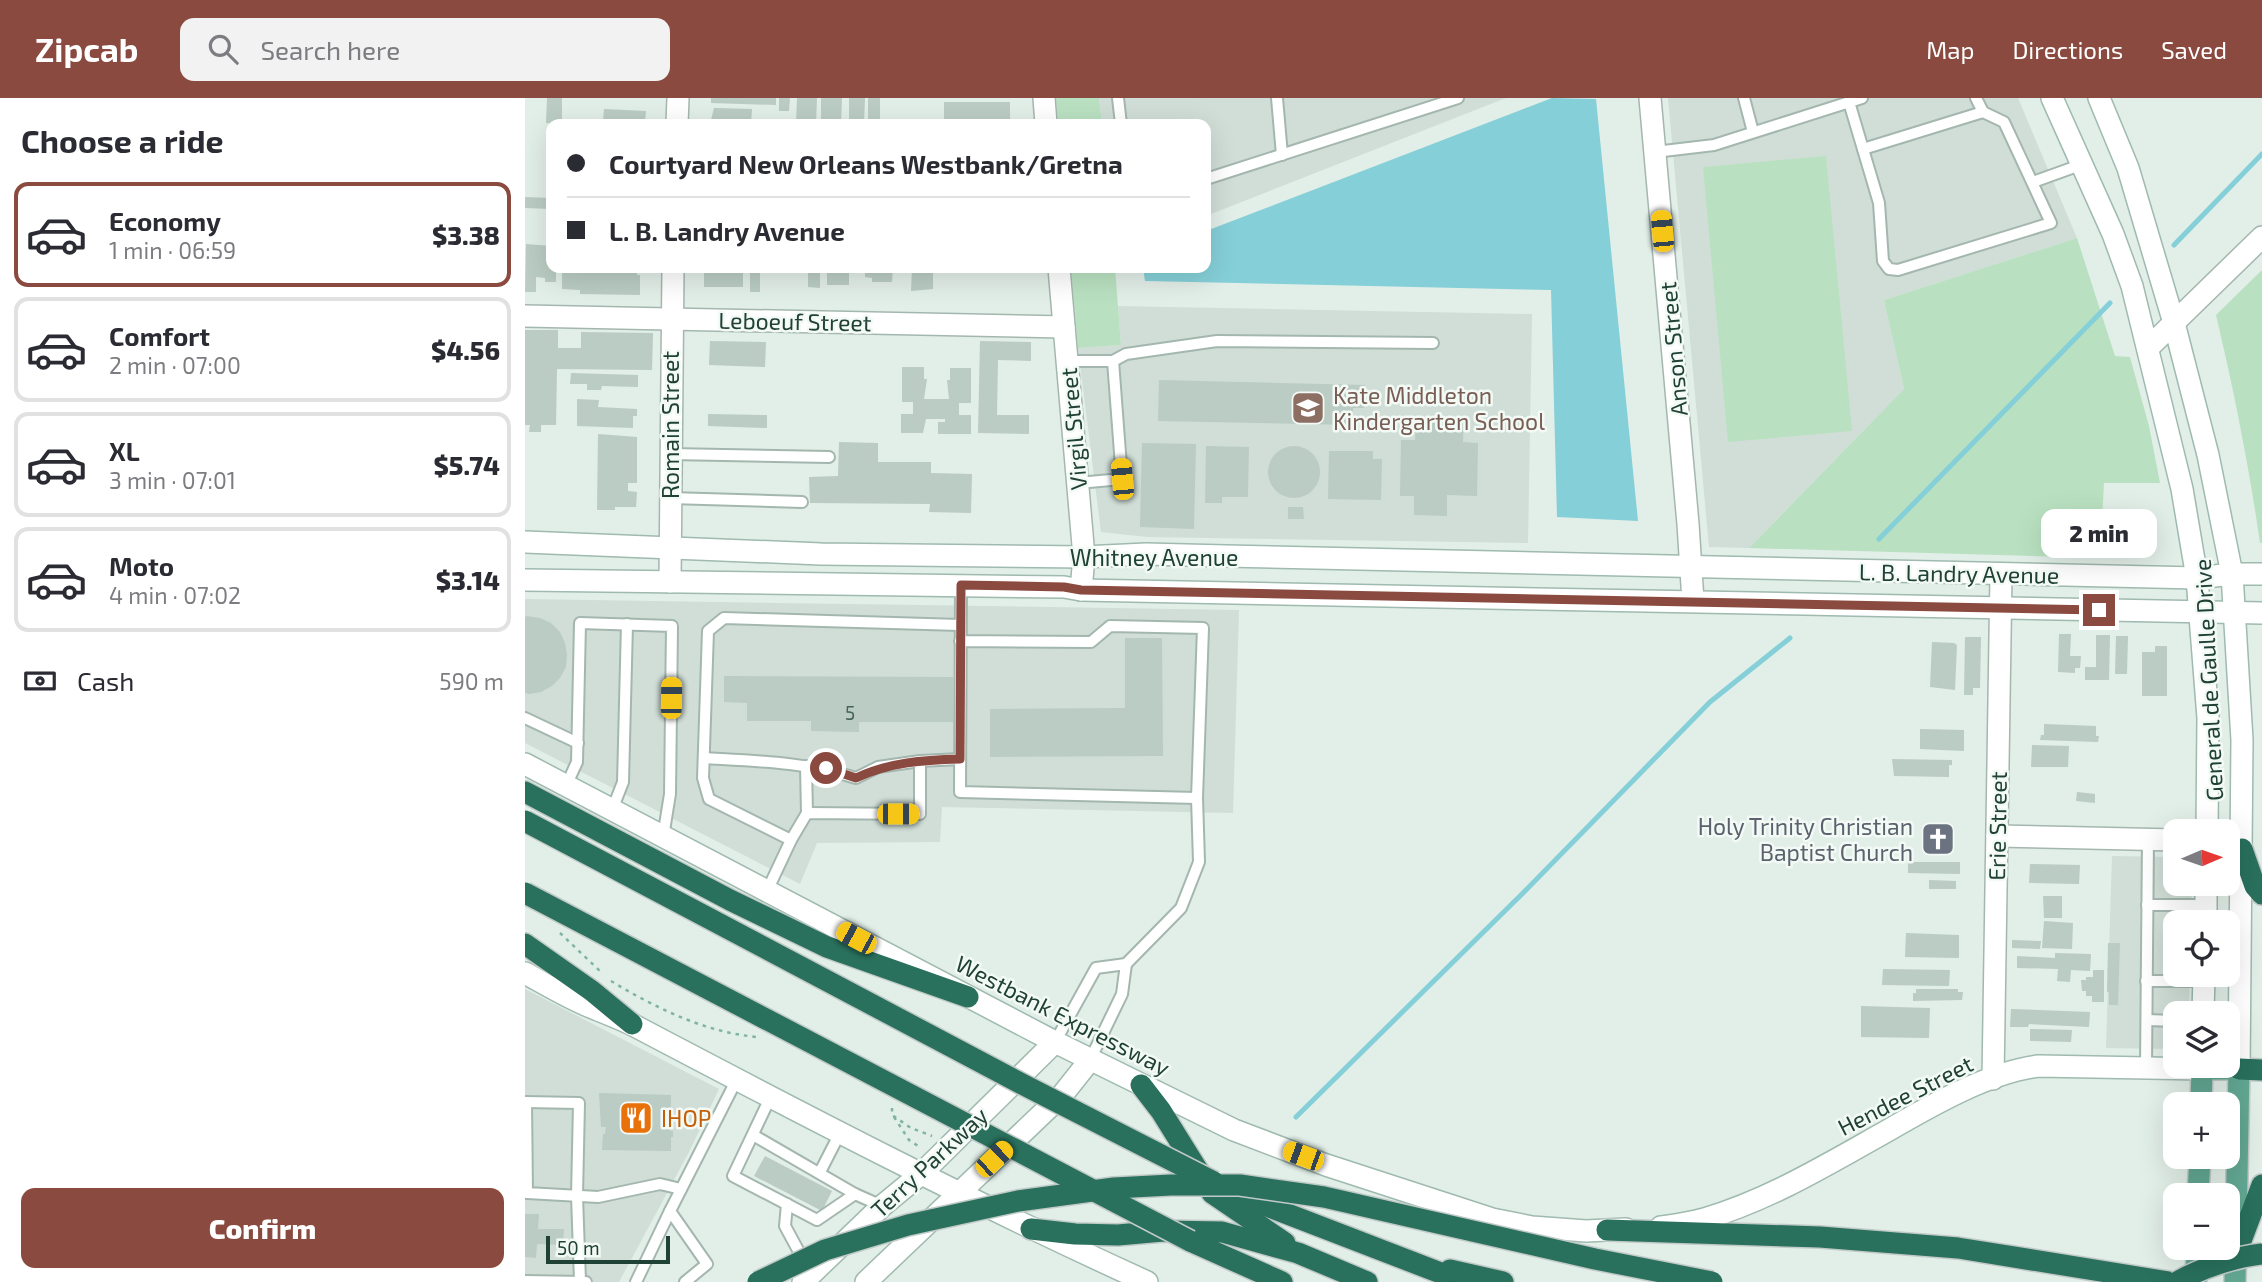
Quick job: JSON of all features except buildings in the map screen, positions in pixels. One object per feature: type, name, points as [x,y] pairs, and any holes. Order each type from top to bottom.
[{"type":"highway","points":[[525,792],[730,901],[827,947],[968,997]]},
{"type":"highway","points":[[525,821],[1012,1079],[1241,1196],[1464,1282]]},
{"type":"highway","points":[[2242,849],[2255,886],[2262,894]]},
{"type":"highway","points":[[525,893],[1190,1241],[1282,1282]]},
{"type":"highway","points":[[525,944],[632,1024]]},
{"type":"highway","points":[[2240,1069],[2262,1070]]},
{"type":"highway","points":[[1141,1085],[1161,1111],[1212,1193],[1298,1252]]},
{"type":"highway","points":[[758,1282],[825,1250],[908,1225],[1018,1201],[1114,1188],[1240,1185],[1324,1197],[1595,1259],[1712,1282]]},
{"type":"highway","points":[[2240,1243],[2262,1185]]},
{"type":"highway","points":[[1031,1229],[1118,1235],[1163,1231],[1222,1232],[1298,1252],[1367,1282]]},
{"type":"highway","points":[[1607,1230],[1820,1237],[1958,1248],[2169,1282]]},
{"type":"highway","points":[[2178,1282],[2187,1276],[2247,1255],[2262,1254]]},
{"type":"highway","points":[[1402,1258],[1503,1282]]},
{"type":"main road","name":"General de Gaulle Drive","points":[[2237,1183],[2239,1078]]},
{"type":"main road","points":[[2196,1282],[2197,1260]]},
{"type":"main road","name":"General de Gaulle Drive","points":[[2235,1282],[2236,1260]]},
{"type":"street","points":[[677,119],[678,98]]},
{"type":"street","points":[[1044,98],[1046,119]]},
{"type":"street","name":"Anson Street","points":[[1650,98],[1693,601]]},
{"type":"street","name":"General de Gaulle Drive","points":[[2052,98],[2113,234],[2139,308],[2182,489],[2197,578],[2208,718],[2207,819]]},
{"type":"street","name":"General de Gaulle Drive","points":[[2099,98],[2128,168],[2174,323],[2208,455],[2232,573],[2242,740],[2240,1001]]},
{"type":"street","points":[[2148,348],[2262,237]]},
{"type":"street","name":"Romain Street","points":[[670,582],[673,273]]},
{"type":"street","name":"Virgil Street","points":[[1059,273],[1084,557],[1081,590]]},
{"type":"street","name":"Leboeuf Street","points":[[525,316],[1064,327]]},
{"type":"street","name":"Whitney Avenue","points":[[525,542],[821,554],[1084,557],[1199,555],[1783,569]]},
{"type":"street","name":"L. B. Landry Avenue","points":[[1783,569],[2197,578],[2232,573],[2262,573]]},
{"type":"street","name":"Erie Street","points":[[1993,1079],[2001,574]]},
{"type":"street","name":"Whitney Avenue","points":[[525,580],[961,585],[1064,587],[1081,590],[1756,601]]},
{"type":"street","name":"L. B. Landry Avenue","points":[[1756,601],[2262,613]]},
{"type":"street","name":"Westbank Expressway","points":[[525,764],[1055,1042],[1234,1130],[1327,1165],[1492,1219],[1532,1227],[1607,1230]]},
{"type":"street","points":[[1997,836],[2163,840]]},
{"type":"street","points":[[525,973],[584,1004],[632,1024],[736,1081],[1031,1229],[1147,1282]]},
{"type":"street","name":"Terry Parkway","points":[[807,1278],[882,1206],[921,1174],[1055,1042]]},
{"type":"street","name":"Terry Parkway","points":[[866,1282],[1063,1094],[1090,1060]]},
{"type":"street","name":"Hendee Street","points":[[1607,1230],[1661,1227],[1701,1220],[1737,1208],[1817,1170],[1936,1103],[2018,1068],[2163,1068]]},
{"type":"lane","points":[[1118,98],[1120,119]]},
{"type":"lane","points":[[1277,98],[1282,155]]},
{"type":"lane","points":[[1211,177],[1458,98]]},
{"type":"lane","points":[[1744,98],[1753,132]]},
{"type":"lane","points":[[1655,152],[1714,145],[1862,98]]},
{"type":"lane","points":[[1849,102],[1879,203],[1883,261],[1889,269],[1898,270],[2051,223],[2004,122],[1983,112],[1976,98]]},
{"type":"lane","points":[[1863,149],[1983,112]]},
{"type":"lane","points":[[2033,182],[2083,163]]},
{"type":"lane","points":[[1067,361],[1113,362],[1126,354],[1217,341],[1433,343]]},
{"type":"lane","points":[[1078,484],[1122,479],[1113,362]]},
{"type":"lane","points":[[670,454],[829,457]]},
{"type":"lane","points":[[670,498],[802,502]]},
{"type":"lane","points":[[961,585],[960,792],[1197,798]]},
{"type":"lane","points":[[791,840],[709,799],[703,778],[708,631],[724,618],[960,625]]},
{"type":"lane","points":[[566,786],[577,762],[580,623],[672,626],[670,794],[663,837]]},
{"type":"lane","points":[[612,810],[623,782],[627,624]]},
{"type":"lane","points":[[960,641],[1091,642],[1110,626],[1203,628],[1197,798],[1199,862],[1181,908],[1126,964],[1122,994],[1090,1060]]},
{"type":"lane","points":[[525,718],[578,743]]},
{"type":"lane","points":[[704,758],[826,768],[856,778],[878,767],[960,759]]},
{"type":"lane","points":[[807,813],[920,814],[920,761]]},
{"type":"lane","points":[[767,891],[807,813],[806,766]]},
{"type":"lane","points":[[2146,1068],[2148,839]]},
{"type":"lane","points":[[2147,905],[2180,910]]},
{"type":"lane","points":[[1055,1042],[1096,968],[1126,964]]},
{"type":"lane","points":[[2146,981],[2163,980]]},
{"type":"lane","points":[[2147,1020],[2163,1021]]},
{"type":"lane","points":[[636,1282],[736,1081]]},
{"type":"lane","points":[[770,1098],[733,1176],[817,1220],[855,1194]]},
{"type":"lane","points":[[525,1281],[583,1281],[577,1196],[579,1103],[525,1102],[527,1193],[577,1196],[598,1197],[660,1184],[681,1189]]},
{"type":"lane","points":[[820,1172],[840,1133]]},
{"type":"lane","points":[[753,1135],[855,1194],[882,1206]]},
{"type":"lane","points":[[787,1205],[785,1226],[807,1278]]},
{"type":"lane","points":[[670,1212],[707,1264],[685,1282]]},
{"type":"path","points":[[893,1115],[909,1140],[920,1148],[934,1137]]},
{"type":"shaded area","points":[[1099,98],[1506,98],[1211,214],[1211,119],[1101,119]]},
{"type":"shaded area","points":[[1668,98],[2018,98],[2077,238],[1884,300],[1904,389],[1749,548],[1709,547]]},
{"type":"shaded area","name":"Kate Middleton Kindergarten School","points":[[1118,306],[1532,314],[1528,543],[1147,537],[1101,532],[1078,348],[1121,345]]},
{"type":"shaded area","points":[[525,599],[1239,610],[1233,813],[942,807],[940,842],[817,843],[800,884],[525,743]]},
{"type":"shaded area","points":[[2112,856],[2163,857],[2163,896],[2192,896],[2191,910],[2163,910],[2163,987],[2190,987],[2189,1001],[2163,1001],[2163,1049],[2106,1048]]},
{"type":"shaded area","points":[[525,989],[719,1089],[689,1152],[619,1282],[525,1282]]},
{"type":"green space","points":[[1056,98],[1099,98],[1101,119],[1058,119]]},
{"type":"green space","points":[[1826,156],[1852,431],[1728,442],[1703,167]]},
{"type":"green space","points":[[2077,238],[2115,356],[2130,357],[2149,426],[2160,483],[2104,483],[2100,558],[1749,548],[1904,389],[1884,300]]},
{"type":"green space","points":[[2262,270],[2260,543],[2241,429],[2216,315]]},
{"type":"green space","points":[[1071,273],[1115,273],[1121,345],[1078,348]]},
{"type":"water","points":[[1552,98],[1596,99],[1638,521],[1557,517],[1551,290],[1145,281],[1144,273],[1211,273],[1211,229]]},
{"type":"waterway","points":[[2174,245],[2262,154]]},
{"type":"waterway","points":[[1879,539],[2110,303]]},
{"type":"waterway","points":[[1296,1117],[1523,893],[1710,702],[1790,638]]},
{"type":"place","name":"Kate Middleton Kindergarten School","points":[[1308,408]]},
{"type":"place","name":"Holy Trinity Christian Baptist Church","points":[[1938,839]]},
{"type":"place","name":"IHOP","points":[[636,1118]]},
{"type":"route","points":[[826,768],[856,778],[878,767],[960,759],[961,585],[1064,587],[1081,590],[2099,610]]}]
